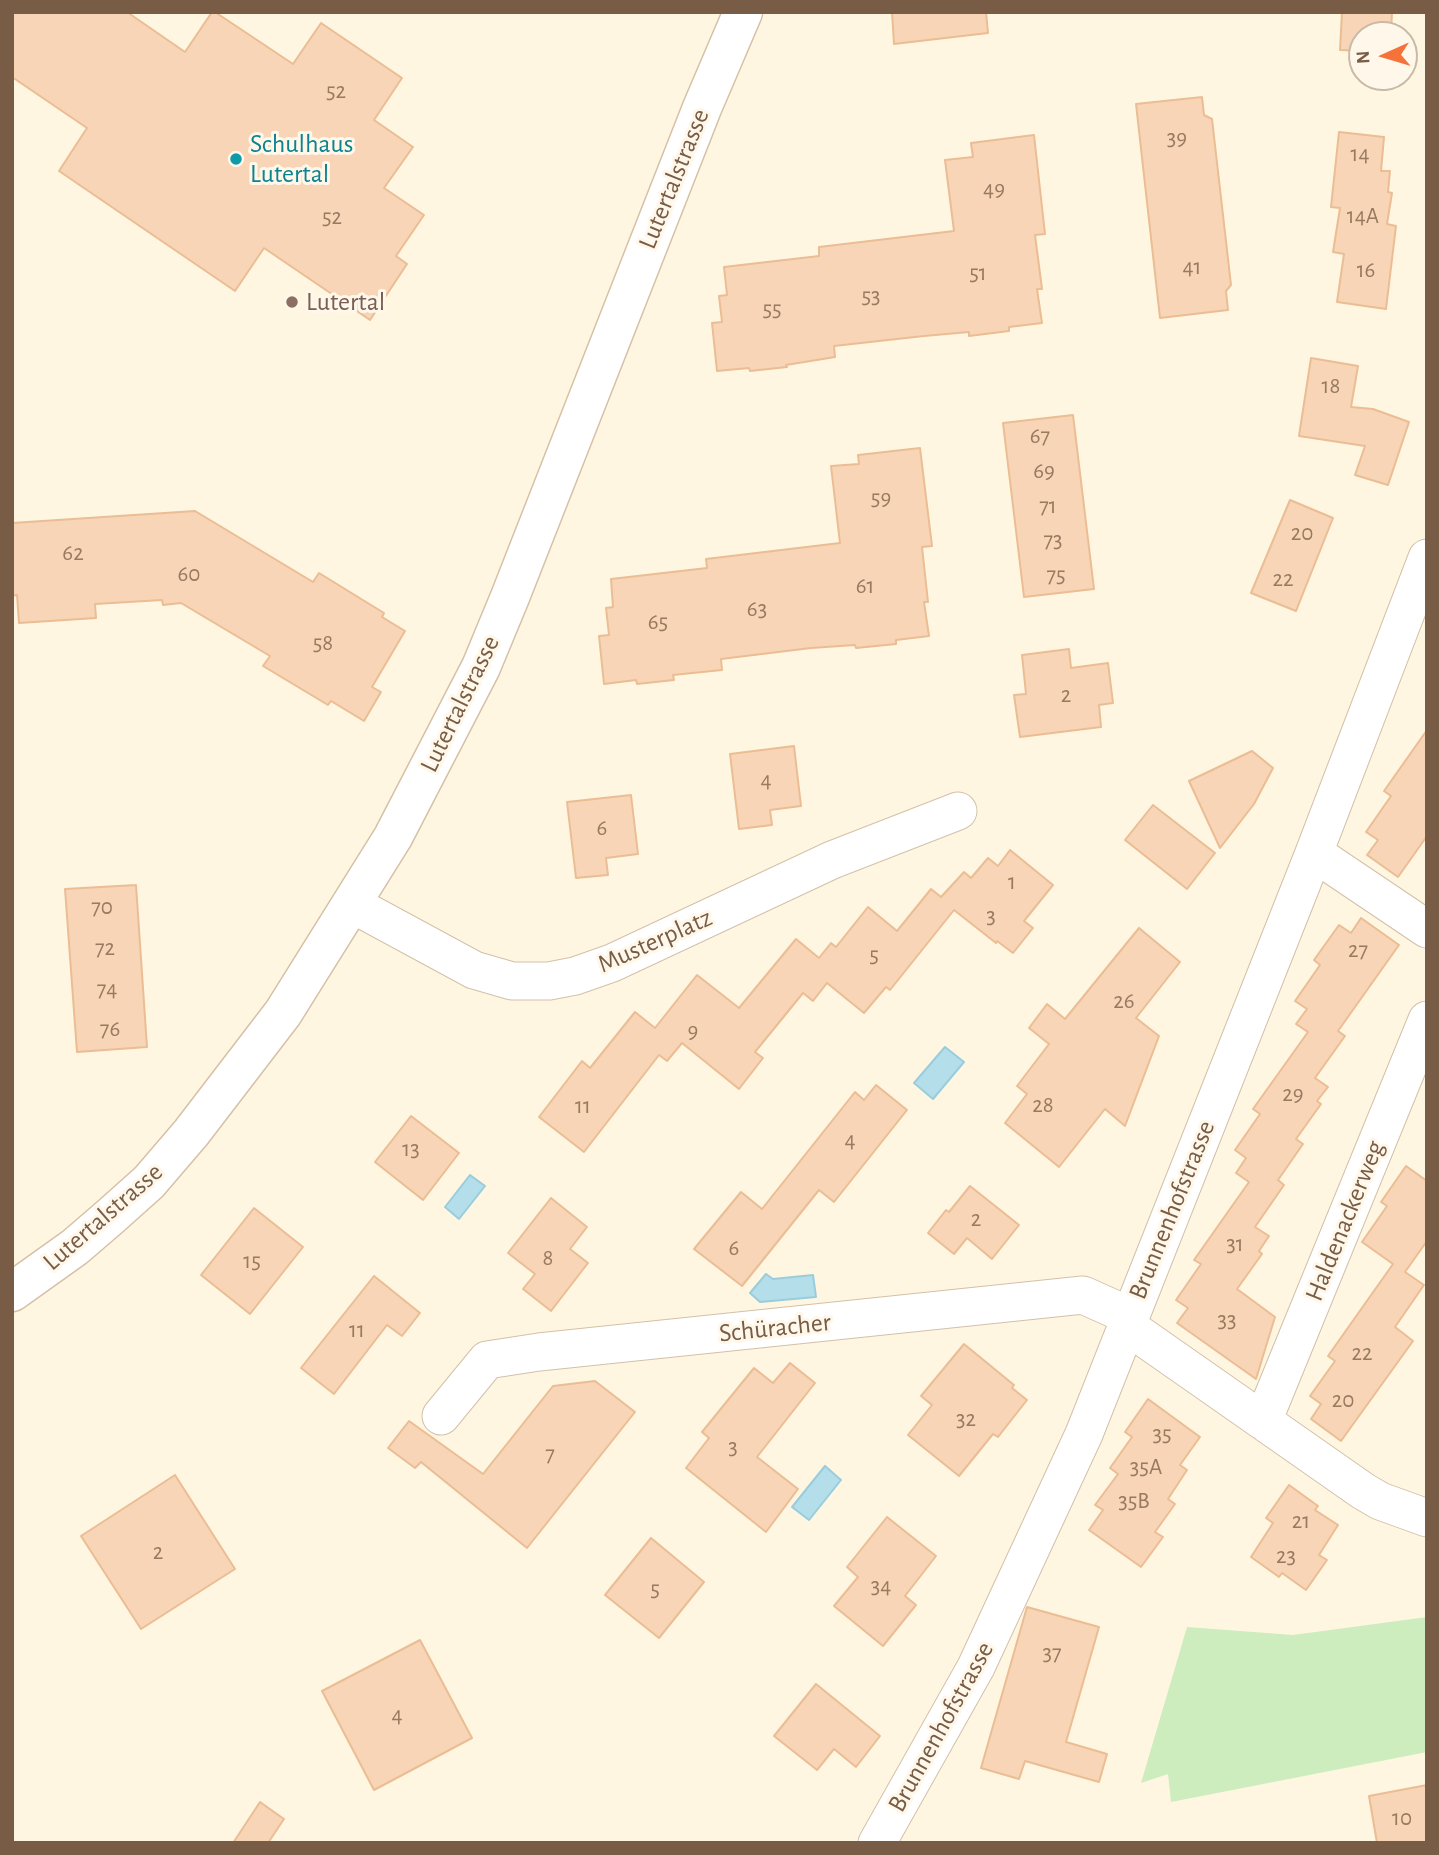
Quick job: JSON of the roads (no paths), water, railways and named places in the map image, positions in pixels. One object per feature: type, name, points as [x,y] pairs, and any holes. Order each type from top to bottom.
[{"type":"street","name":"Lutertalstrasse","points":[[12,1292],[75,1247],[149,1182],[221,1096],[275,1024],[400,825],[481,667],[702,108],[743,12]]},
{"type":"street","name":"Brunnenhofstrasse","points":[[877,1843],[976,1667],[1084,1434],[1314,853],[1427,558]]},
{"type":"street","name":"Musterplatz","points":[[352,904],[474,970],[512,981],[550,981],[575,976],[612,963],[832,860],[958,811]]},
{"type":"street","points":[[1314,853],[1427,929]]},
{"type":"street","name":"Haldenackerweg","points":[[1263,1421],[1427,1020]]},
{"type":"street","name":"Schüracher","points":[[441,1416],[487,1360],[539,1352],[1083,1294],[1128,1321]]},
{"type":"street","points":[[1128,1321],[1363,1491],[1380,1501],[1427,1518]]},
{"type":"water","points":[[945,1047],[964,1062],[933,1099],[914,1083]]},
{"type":"water","points":[[470,1175],[485,1186],[459,1219],[445,1207]]},
{"type":"water","points":[[766,1274],[773,1279],[813,1275],[816,1297],[760,1302],[750,1293]]},
{"type":"water","points":[[825,1466],[841,1480],[809,1520],[792,1507]]},
{"type":"place","name":"Schulhaus Lutertal","points":[[236,159]]},
{"type":"place","name":"Lutertal","points":[[292,302]]}]
